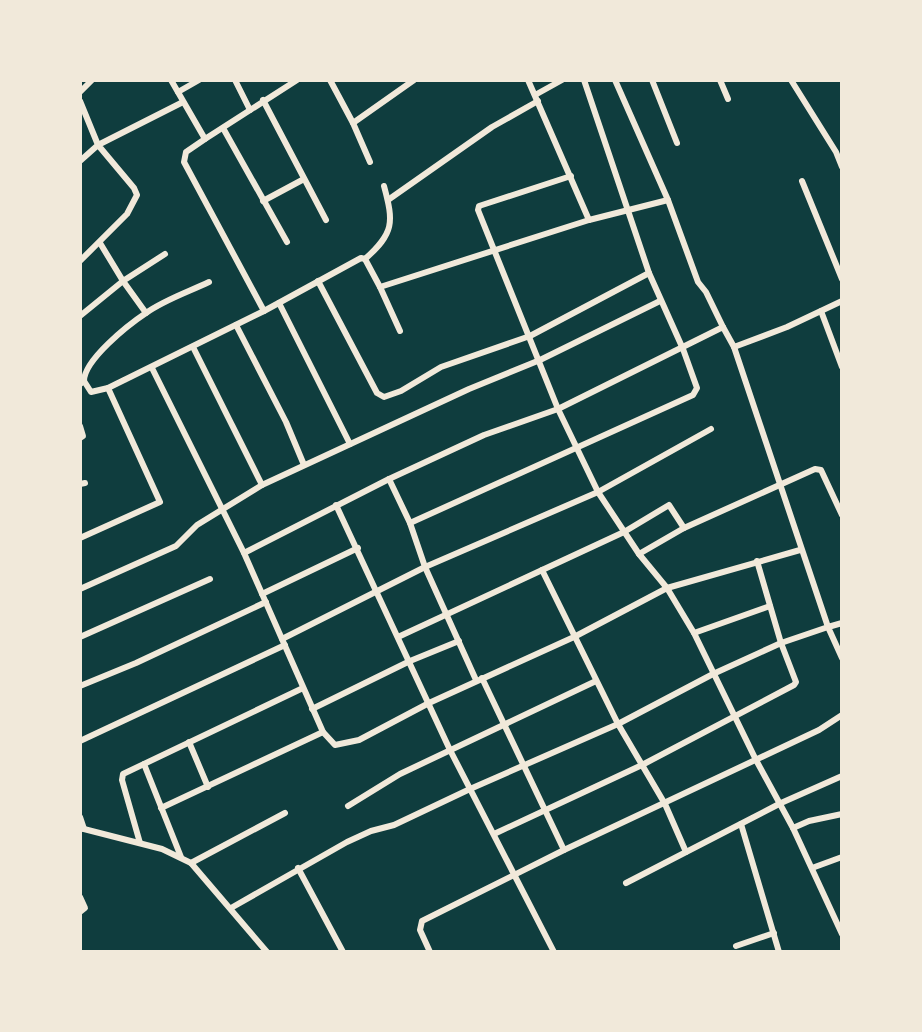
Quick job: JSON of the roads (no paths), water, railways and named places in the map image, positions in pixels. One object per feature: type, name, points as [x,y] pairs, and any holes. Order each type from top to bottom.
[{"type":"street","points":[[80,92],[92,80]]},
{"type":"street","points":[[171,80],[205,139]]},
{"type":"street","points":[[178,92],[199,80]]},
{"type":"street","points":[[235,80],[250,110]]},
{"type":"street","points":[[264,311],[184,162],[186,152],[297,80]]},
{"type":"street","points":[[330,80],[370,162]]},
{"type":"street","points":[[353,123],[414,80]]},
{"type":"street","points":[[528,80],[589,220]]},
{"type":"street","points":[[388,200],[562,80]]},
{"type":"street","points":[[410,523],[693,395],[697,383],[649,273],[584,80]]},
{"type":"street","points":[[615,80],[668,200],[698,282],[734,347],[781,483],[800,550],[842,658]]},
{"type":"street","points":[[652,80],[677,143]]},
{"type":"street","points":[[720,80],[728,99]]},
{"type":"street","points":[[791,80],[836,152],[842,167]]},
{"type":"street","points":[[263,100],[326,220]]},
{"type":"street","points":[[80,101],[98,145],[137,195],[127,214],[80,261]]},
{"type":"street","points":[[80,161],[98,145],[183,102]]},
{"type":"street","points":[[223,128],[287,242]]},
{"type":"street","points":[[571,176],[479,206],[478,210],[558,409],[598,492],[639,554],[667,588],[694,633],[756,760],[781,803],[842,934]]},
{"type":"street","points":[[263,201],[304,179]]},
{"type":"street","points":[[802,181],[842,279]]},
{"type":"street","points":[[209,282],[146,313],[98,355],[85,370],[82,383],[91,392],[97,393],[264,311],[361,258],[365,259],[382,243],[390,230],[384,186]]},
{"type":"street","points":[[380,287],[589,220],[668,200]]},
{"type":"street","points":[[100,243],[146,313]]},
{"type":"street","points":[[80,316],[123,281],[165,254]]},
{"type":"street","points":[[365,259],[400,331]]},
{"type":"street","points":[[318,281],[377,393],[384,397],[401,391],[441,367],[530,336],[649,273]]},
{"type":"street","points":[[80,589],[176,546],[197,525],[262,485],[469,389],[540,360],[660,301]]},
{"type":"street","points":[[734,347],[842,301]]},
{"type":"street","points":[[279,303],[350,444]]},
{"type":"street","points":[[821,311],[842,367]]},
{"type":"street","points":[[236,325],[286,422],[304,465]]},
{"type":"street","points":[[244,553],[389,479],[484,435],[558,409],[723,327]]},
{"type":"street","points":[[193,347],[262,485]]},
{"type":"street","points":[[152,368],[244,553],[323,732],[335,745],[359,740],[479,679],[574,637],[667,588],[800,550]]},
{"type":"street","points":[[80,538],[160,502],[108,388]]},
{"type":"street","points":[[80,426],[83,436],[80,438]]},
{"type":"street","points":[[80,741],[283,642],[425,567],[598,492],[711,429]]},
{"type":"street","points":[[639,554],[684,528],[815,469],[821,470],[842,515]]},
{"type":"street","points":[[389,479],[459,641],[504,725],[564,850]]},
{"type":"street","points":[[336,505],[450,750],[554,952]]},
{"type":"street","points":[[398,637],[624,532],[669,505],[684,528]]},
{"type":"street","points":[[80,686],[215,627],[358,548]]},
{"type":"street","points":[[494,834],[642,765],[794,685],[796,682],[757,561]]},
{"type":"street","points":[[542,570],[618,724],[665,804],[686,852]]},
{"type":"street","points":[[80,637],[210,579]]},
{"type":"street","points":[[694,633],[770,606]]},
{"type":"street","points":[[231,908],[347,842],[394,825],[618,724],[713,674],[781,643],[842,623]]},
{"type":"street","points":[[312,709],[410,661],[459,641]]},
{"type":"street","points":[[348,806],[400,774],[596,681]]},
{"type":"street","points":[[140,843],[122,777],[303,688]]},
{"type":"street","points":[[430,952],[420,930],[422,921],[564,850],[819,730],[842,715]]},
{"type":"street","points":[[161,808],[323,732]]},
{"type":"street","points":[[189,742],[208,787]]},
{"type":"street","points":[[144,764],[181,857]]},
{"type":"street","points":[[626,883],[781,803],[842,776]]},
{"type":"street","points":[[191,863],[285,813]]},
{"type":"street","points":[[793,828],[842,814]]},
{"type":"street","points":[[80,817],[82,828],[140,843],[191,863],[267,952]]},
{"type":"street","points":[[741,824],[779,952]]},
{"type":"street","points":[[812,868],[842,857]]},
{"type":"street","points":[[298,868],[343,952]]},
{"type":"street","points":[[80,897],[85,908],[80,912]]},
{"type":"street","points":[[736,946],[774,933]]}]
